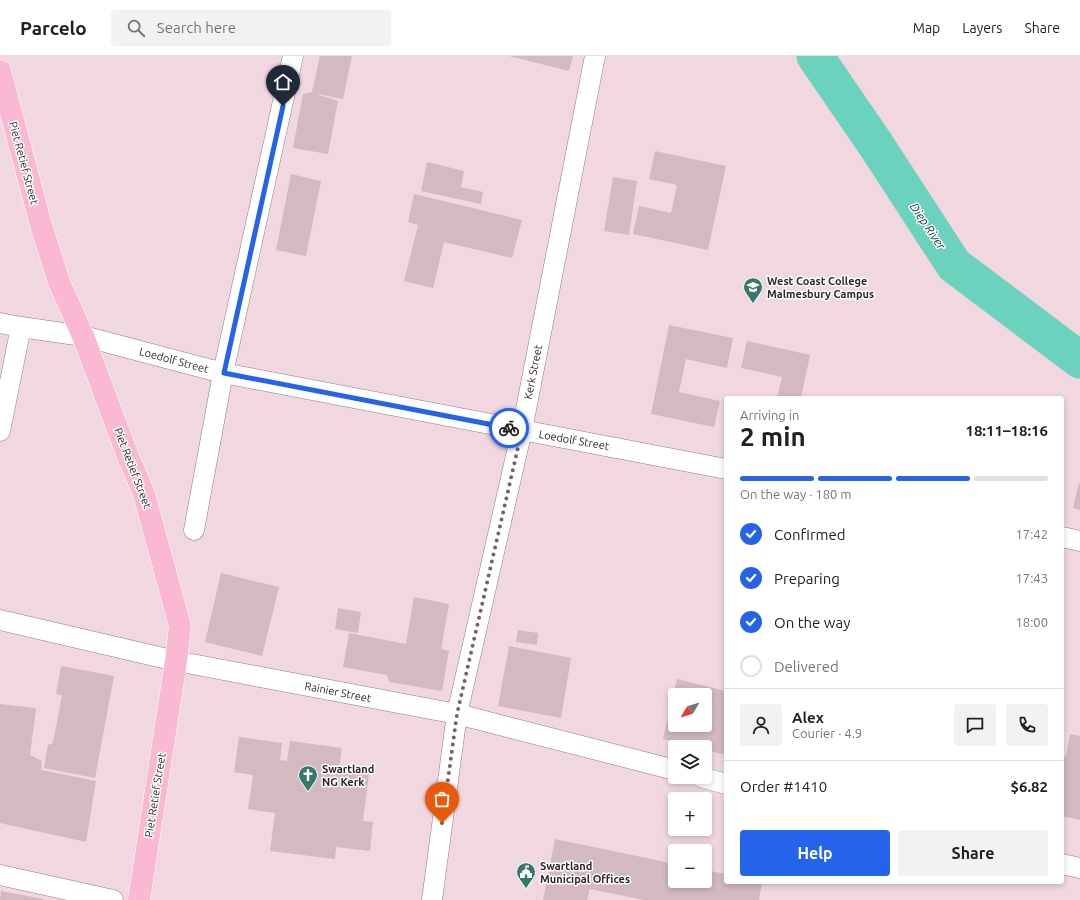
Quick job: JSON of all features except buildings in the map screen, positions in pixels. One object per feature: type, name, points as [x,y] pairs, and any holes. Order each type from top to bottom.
[{"type":"main road","name":"Piet Retief Street","points":[[0,71],[41,226],[60,282],[83,336],[127,454],[144,494],[180,626],[176,661],[138,900]]},
{"type":"street","points":[[194,530],[224,373],[294,56]]},
{"type":"street","name":"Kerk Street","points":[[432,900],[457,714],[522,430],[595,56]]},
{"type":"street","name":"Loedolf Street","points":[[0,323],[83,336],[224,373],[724,469]]},
{"type":"street","points":[[0,431],[21,327]]},
{"type":"street","points":[[1064,537],[1080,541]]},
{"type":"street","name":"Rainier Street","points":[[0,620],[176,661],[457,714],[668,768]]},
{"type":"street","points":[[712,780],[724,783]]},
{"type":"street","points":[[1064,864],[1080,868]]},
{"type":"street","points":[[0,875],[113,900]]},
{"type":"waterway","name":"Diep River","points":[[815,56],[876,145],[954,265],[1080,360]]},
{"type":"way so far","points":[[442,823],[457,714],[522,430],[509,428]]},
{"type":"place","name":"West Coast College Malmesbury Campus","points":[[753,304]]},
{"type":"place","name":"Swartland NG Kerk","points":[[308,792]]},
{"type":"place","name":"Swartland Municipal Offices","points":[[526,889]]},
{"type":"route","points":[[283,106],[224,373],[509,428]]}]
